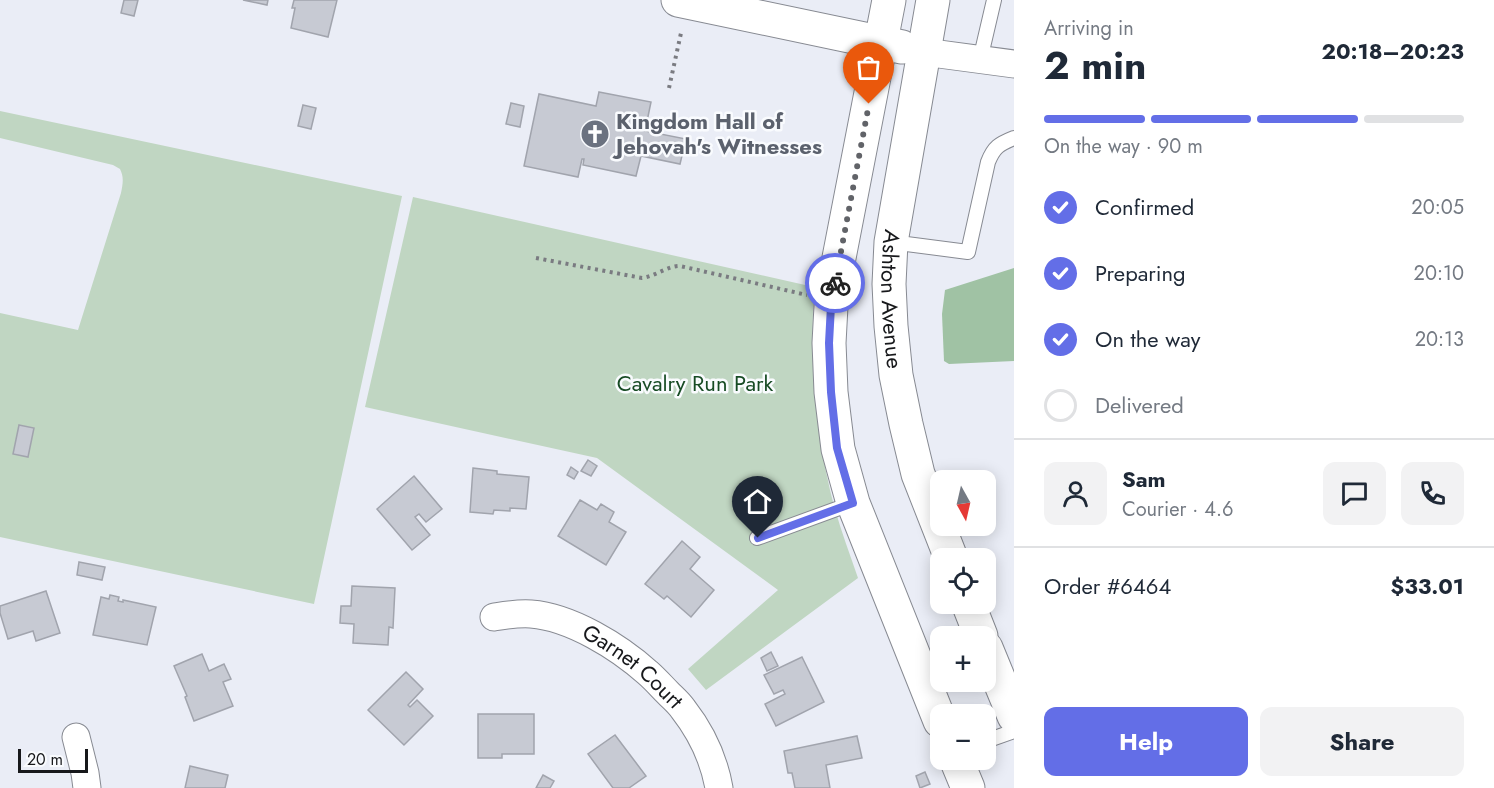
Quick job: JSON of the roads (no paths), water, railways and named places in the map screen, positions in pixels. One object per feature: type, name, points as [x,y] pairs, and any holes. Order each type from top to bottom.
[{"type":"street","points":[[678,0],[753,8],[880,43],[924,52],[1014,64]]},
{"type":"street","points":[[889,0],[832,301],[829,343],[831,392],[837,448],[853,503],[933,704]]},
{"type":"street","name":"Ashton Avenue","points":[[933,0],[891,242],[889,284],[896,375],[906,424],[918,474],[947,548]]},
{"type":"street","name":"Garnet Court","points":[[494,617],[532,614],[576,627],[611,645],[649,673],[683,709],[699,734],[717,774],[719,788]]},
{"type":"street","points":[[996,672],[1014,716]]},
{"type":"street","points":[[76,737],[87,788]]},
{"type":"street","points":[[961,770],[968,788]]},
{"type":"lane","points":[[980,60],[994,0]]},
{"type":"lane","points":[[891,242],[968,252],[988,162],[993,150],[1003,142],[1014,138]]},
{"type":"lane","points":[[758,538],[853,503]]},
{"type":"lane","points":[[996,737],[1014,731]]},
{"type":"place","name":"Kingdom Hall of Jehovah's Witnesses","points":[[595,134]]},
{"type":"park label","name":"Cavalry Run Park","points":[[695,383]]}]
